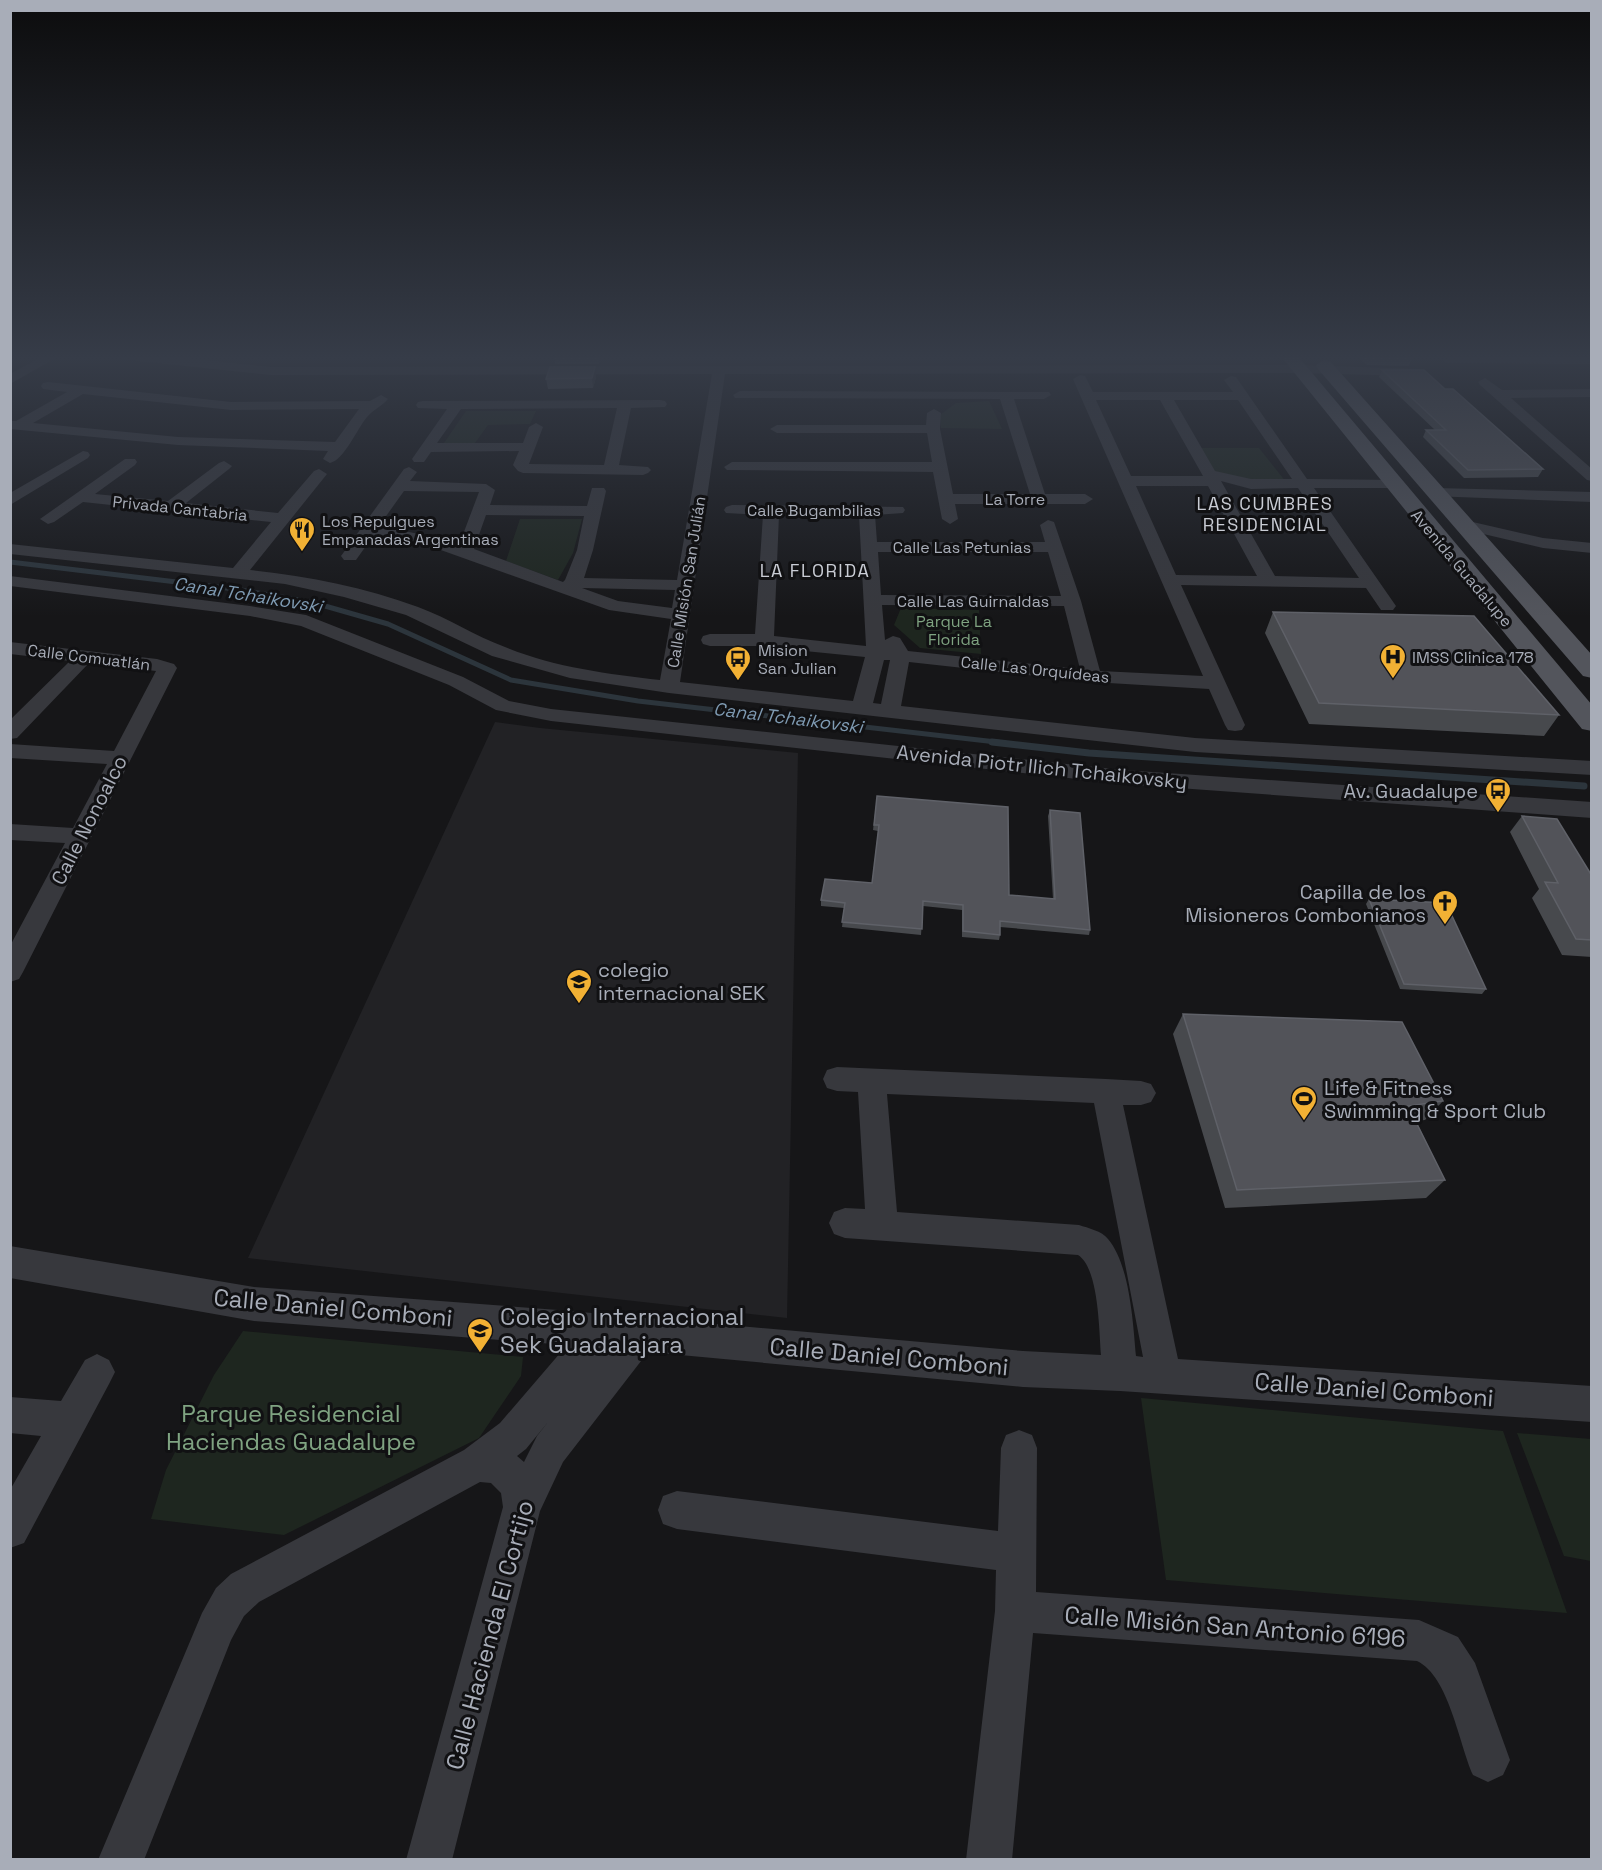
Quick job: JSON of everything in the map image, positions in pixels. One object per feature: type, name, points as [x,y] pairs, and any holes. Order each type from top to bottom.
[{"type":"main road","name":"Avenida Guadalupe","points":[[1363,442],[1396,489],[1592,723]]},
{"type":"main road","name":"Avenida Guadalupe","points":[[1386,442],[1443,500],[1592,671]]},
{"type":"street","points":[[212,442],[340,447]]},
{"type":"street","points":[[237,574],[269,538],[275,525],[343,442]]},
{"type":"street","points":[[350,556],[430,442]]},
{"type":"street","points":[[530,442],[521,465],[523,468],[643,470]]},
{"type":"street","points":[[609,470],[616,442]]},
{"type":"street","name":"Calle Misión San Julián","points":[[669,687],[708,442]]},
{"type":"street","points":[[775,467],[776,442]]},
{"type":"street","points":[[937,442],[950,519]]},
{"type":"street","points":[[1021,442],[1040,499]]},
{"type":"street","points":[[1108,442],[1235,725]]},
{"type":"street","points":[[1191,442],[1269,581]]},
{"type":"street","points":[[1274,442],[1386,606]]},
{"type":"street","points":[[1553,442],[1592,477]]},
{"type":"street","points":[[426,448],[528,447]]},
{"type":"street","points":[[10,500],[83,455]]},
{"type":"street","points":[[48,519],[130,462]]},
{"type":"street","points":[[171,507],[224,466]]},
{"type":"street","points":[[732,467],[940,467]]},
{"type":"street","points":[[1125,481],[1213,483],[1254,489],[1396,489]]},
{"type":"street","points":[[1213,483],[1254,489]]},
{"type":"street","points":[[399,486],[482,487],[487,490],[465,552]]},
{"type":"street","points":[[569,586],[585,550],[598,492]]},
{"type":"street","name":"Privada Cantabria","points":[[80,497],[171,507],[275,525]]},
{"type":"street","points":[[1443,500],[1489,506],[1533,497],[1592,497]]},
{"type":"street","name":"La Torre","points":[[946,499],[1085,499]]},
{"type":"street","points":[[481,510],[594,511]]},
{"type":"street","name":"Calle Bugambilias","points":[[732,510],[897,510]]},
{"type":"street","points":[[764,641],[771,510]]},
{"type":"street","points":[[861,708],[876,652],[867,510]]},
{"type":"street","points":[[214,571],[254,537],[275,525]]},
{"type":"street","points":[[1048,525],[1092,676]]},
{"type":"street","points":[[1464,525],[1522,540],[1572,548]]},
{"type":"street","points":[[368,530],[414,538],[465,552],[569,586],[615,606],[681,615]]},
{"type":"street","name":"Calle Las Petunias","points":[[870,547],[1055,547]]},
{"type":"street","points":[[1488,552],[1592,548]]},
{"type":"street","name":"Avenida Piotr Ilich Tchaikovsky","points":[[10,549],[285,579],[348,592],[412,611],[499,652],[577,674],[669,687],[890,711],[1123,777],[1592,810]]},
{"type":"street","points":[[1169,580],[1370,583]]},
{"type":"street","name":"Avenida Piotr Ilich Tchaikovsky","points":[[10,581],[250,610],[306,621],[456,681],[503,706],[551,715],[1016,745],[1195,745],[1592,768]]},
{"type":"street","points":[[569,586],[686,585]]},
{"type":"street","name":"Calle Las Guirnaldas","points":[[873,600],[1072,601]]},
{"type":"street","points":[[875,626],[892,641],[901,655],[890,711]]},
{"type":"street","name":"Calle Las Orquídeas","points":[[710,640],[764,641],[1092,676],[1216,683]]},
{"type":"street","name":"Calle Comuatlán","points":[[10,648],[157,664],[166,668]]},
{"type":"street","points":[[10,733],[19,715],[85,656]]},
{"type":"street","name":"Calle Nonoalco","points":[[10,972],[122,758],[166,668]]},
{"type":"street","points":[[10,751],[122,758]]},
{"type":"street","points":[[10,832],[81,836]]},
{"type":"street","points":[[837,1079],[1141,1093]]},
{"type":"street","points":[[872,1081],[882,1225]]},
{"type":"street","points":[[1106,1091],[1164,1376]]},
{"type":"street","points":[[845,1223],[1079,1239],[1096,1249],[1106,1268],[1120,1373]]},
{"type":"street","name":"Calle Daniel Comboni","points":[[10,1262],[254,1304],[601,1331],[1023,1369],[1120,1373],[1592,1404]]},
{"type":"street","points":[[121,1860],[216,1627],[230,1602],[245,1588],[477,1463],[513,1436],[601,1331]]},
{"type":"street","name":"Calle Hacienda El Cortijo","points":[[429,1860],[522,1507],[550,1449],[640,1335]]},
{"type":"street","points":[[10,1529],[98,1372]]},
{"type":"street","points":[[10,1415],[70,1420]]},
{"type":"street","points":[[989,1860],[1015,1611],[1020,1448]]},
{"type":"street","points":[[477,1463],[500,1466],[510,1472],[517,1482],[522,1507]]},
{"type":"street","points":[[677,1510],[1015,1553]]},
{"type":"street","name":"Calle Misión San Antonio 6196","points":[[1015,1611],[1419,1641],[1443,1652],[1460,1678],[1488,1760]]},
{"type":"shaded area","name":"colegio internacional SEK","points":[[495,722],[798,753],[787,1318],[248,1258]]},
{"type":"green space","points":[[445,442],[476,442],[475,443]]},
{"type":"green space","points":[[1201,448],[1259,448],[1286,482],[1250,482],[1214,473]]},
{"type":"green space","points":[[520,519],[582,519],[573,553],[558,580],[506,561]]},
{"type":"green space","name":"Parque La Florida","points":[[901,608],[979,610],[981,654],[920,648],[894,625]]},
{"type":"green space","name":"Parque Residencial Haciendas Guadalupe","points":[[243,1331],[523,1357],[521,1376],[479,1438],[284,1535],[151,1519],[166,1470],[214,1375]]},
{"type":"green space","points":[[1141,1398],[1503,1431],[1567,1613],[1166,1580]]},
{"type":"green space","points":[[1517,1433],[1591,1439],[1591,1561],[1564,1556]]},
{"type":"building","points":[[1439,442],[1513,442],[1543,469],[1468,470]]},
{"type":"building","name":"IMSS Clinica 178","points":[[1273,612],[1474,616],[1559,715],[1319,703]]},
{"type":"building","points":[[877,796],[1008,807],[1009,895],[1055,899],[1050,810],[1080,813],[1090,930],[1000,921],[1000,935],[963,931],[963,905],[923,901],[922,929],[842,922],[845,903],[821,900],[825,879],[872,883],[879,825],[874,825]]},
{"type":"building","points":[[1522,816],[1557,819],[1592,876],[1592,940],[1576,939],[1545,882],[1558,883]]},
{"type":"building","points":[[1369,899],[1446,903],[1486,989],[1404,984]]},
{"type":"building","name":"Life & Fitness Swimming & Sport Club","points":[[1183,1014],[1402,1022],[1443,1101],[1408,1106],[1445,1180],[1237,1190]]},
{"type":"waterway","name":"Canal Tchaikovski","points":[[10,562],[235,589],[311,602],[388,624],[511,680],[638,701],[1005,743]]},
{"type":"waterway","name":"Canal Tchaikovski","points":[[992,742],[1089,753],[1584,786]]},
{"type":"place","name":"Los Repulgues Empanadas Argentinas","points":[[302,553]]},
{"type":"place","name":"IMSS Clinica 178","points":[[1393,680]]},
{"type":"place","name":"Mision San Julian","points":[[738,682]]},
{"type":"place","name":"Av. Guadalupe","points":[[1498,814]]},
{"type":"place","name":"Capilla de los Misioneros Combonianos","points":[[1445,926]]},
{"type":"place","name":"colegio internacional SEK","points":[[579,1005]]},
{"type":"place","name":"Life & Fitness Swimming & Sport Club","points":[[1304,1122]]},
{"type":"place","name":"Colegio Internacional Sek Guadalajara","points":[[480,1354]]},
{"type":"district","name":"LAS CUMBRES RESIDENCIAL","points":[[1265,514]]},
{"type":"district","name":"LA FLORIDA","points":[[815,571]]}]
